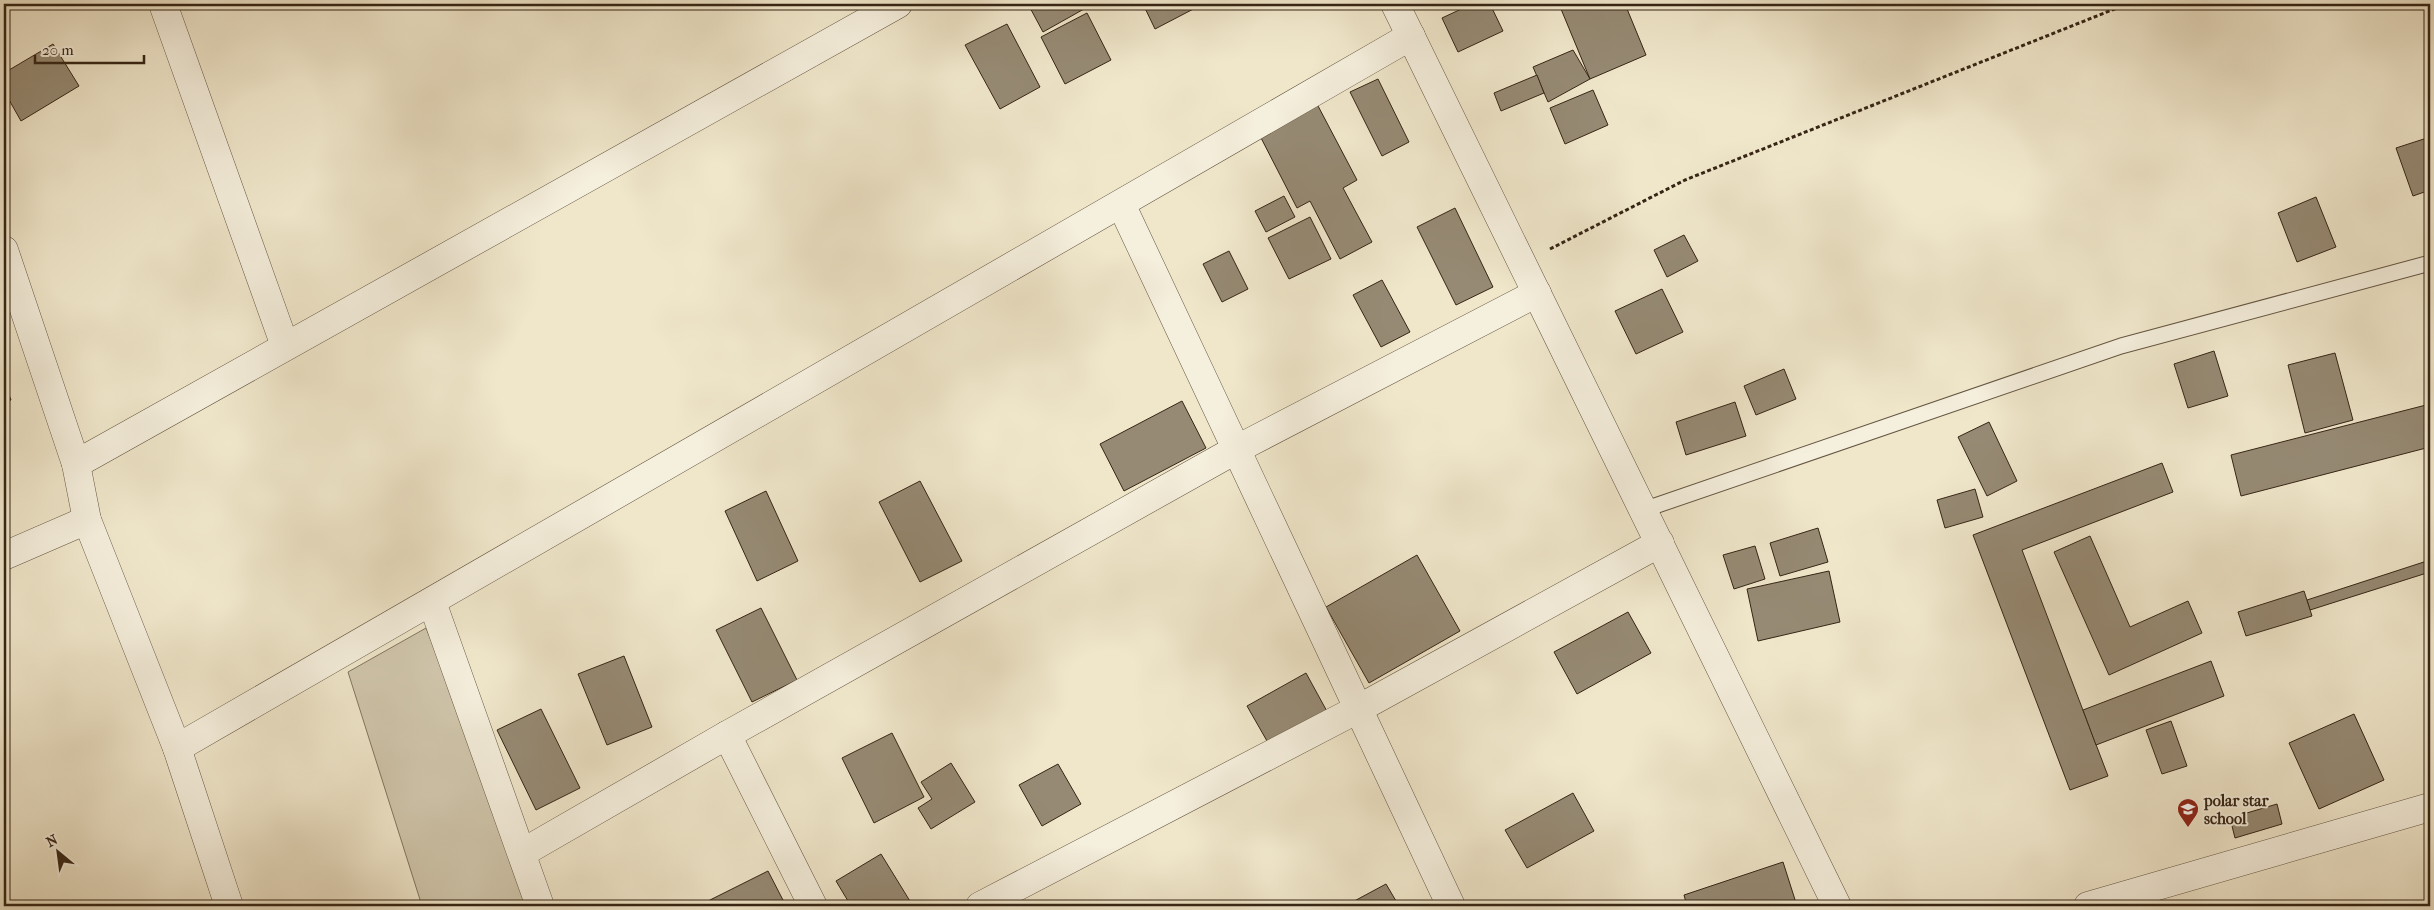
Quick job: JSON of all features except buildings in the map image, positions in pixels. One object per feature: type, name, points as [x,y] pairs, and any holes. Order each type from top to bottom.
[{"type":"street","points":[[163,4],[285,346]]},
{"type":"street","points":[[76,464],[898,4]]},
{"type":"street","points":[[1395,4],[1838,906]]},
{"type":"street","points":[[177,748],[1412,36]]},
{"type":"street","points":[[1121,204],[1451,906]]},
{"type":"street","points":[[4,250],[76,464],[87,520],[177,748],[229,906]]},
{"type":"street","points":[[522,853],[727,735],[1237,449],[1537,293]]},
{"type":"street","points":[[4,556],[87,520]]},
{"type":"street","points":[[980,906],[1358,709],[1660,543]]},
{"type":"street","points":[[432,602],[540,906]]},
{"type":"street","points":[[727,735],[813,906]]},
{"type":"street","points":[[2088,906],[2430,807]]},
{"type":"lane","points":[[1643,510],[2121,346],[2430,263]]},
{"type":"path","points":[[1523,263],[1685,180],[2127,4]]},
{"type":"shaded area","points":[[426,628],[541,906],[422,906],[348,672]]},
{"type":"place","name":"polar star school","points":[[2188,828]]}]
